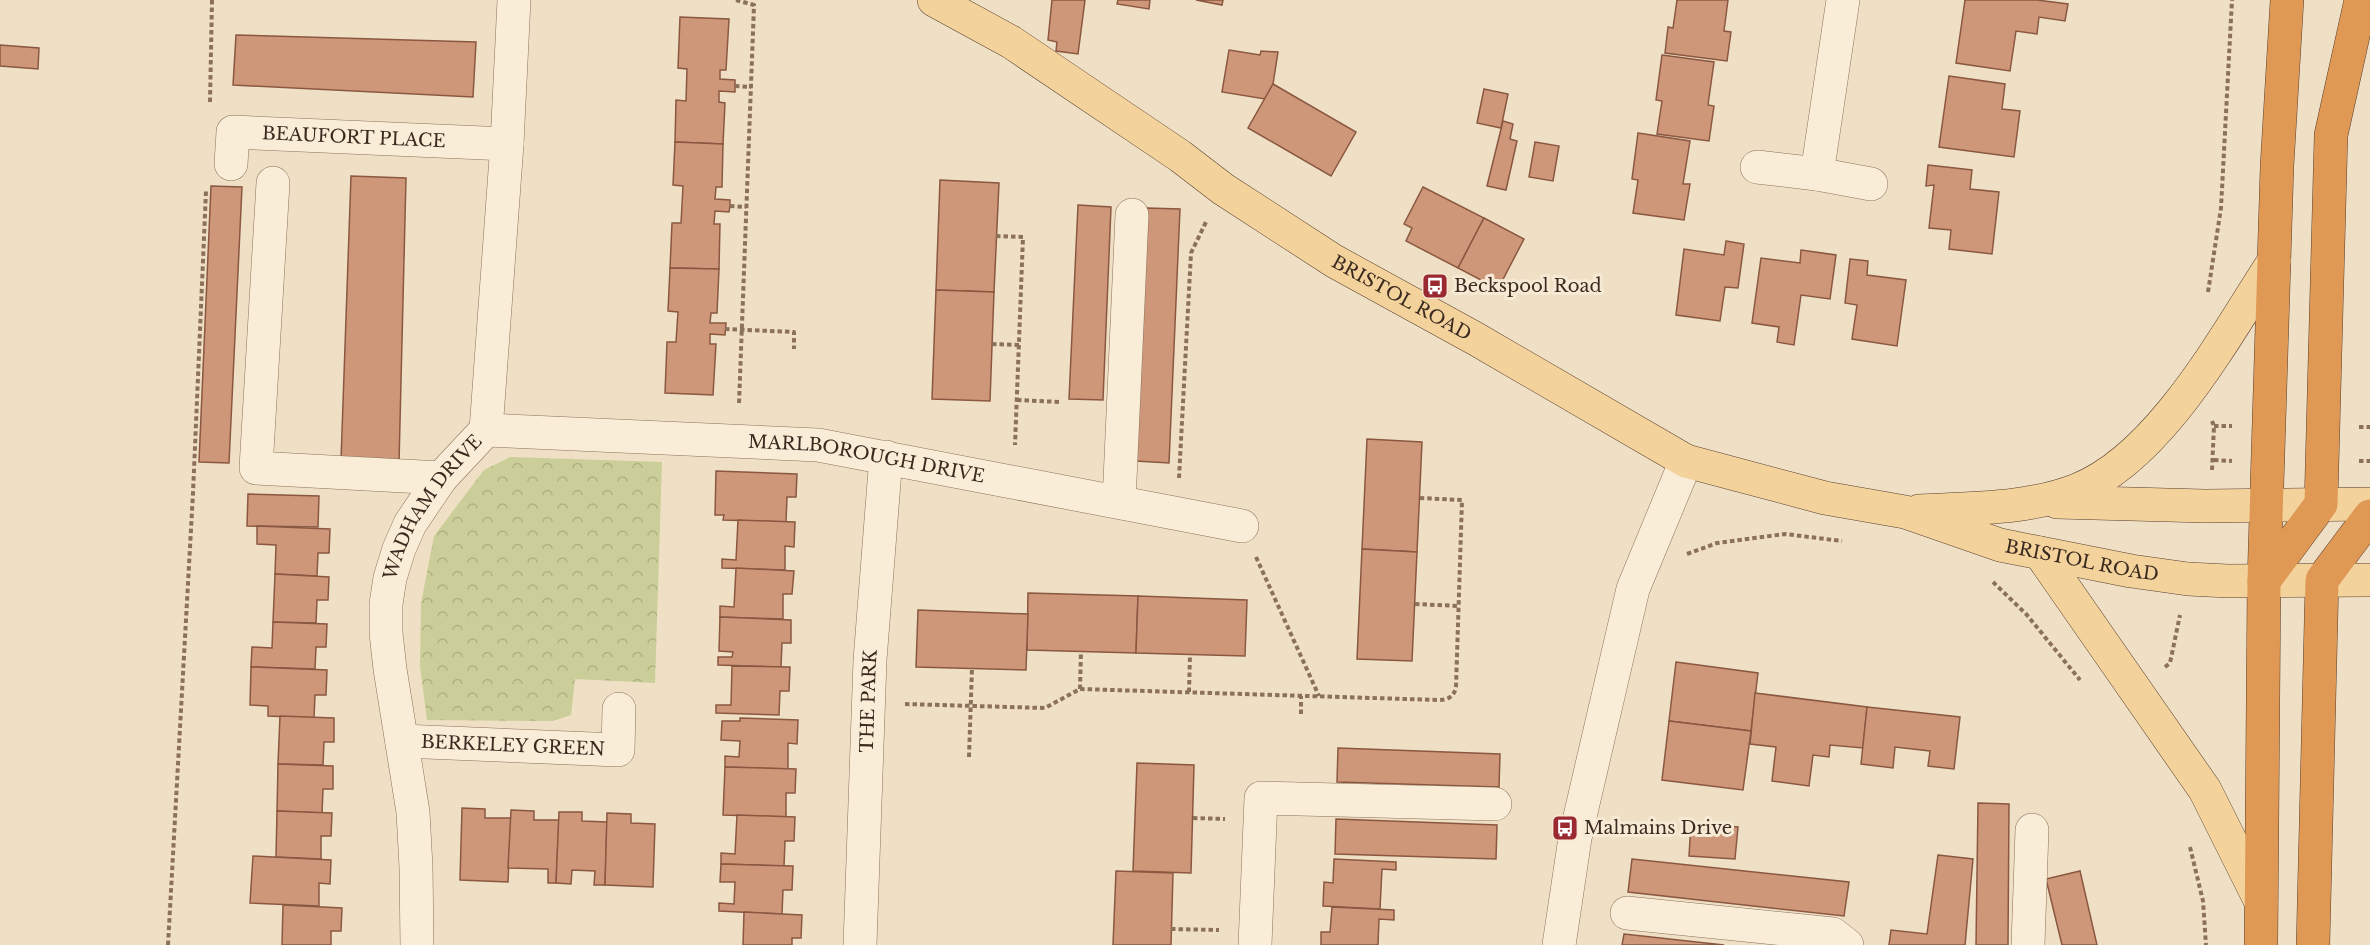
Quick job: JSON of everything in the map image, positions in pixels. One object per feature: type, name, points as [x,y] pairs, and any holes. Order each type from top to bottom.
[{"type":"highway","points":[[2261,945],[2266,505],[2277,166],[2287,0]]},
{"type":"highway","points":[[2264,581],[2321,504],[2331,135],[2361,0]]},
{"type":"highway","points":[[2313,945],[2322,580],[2370,516]]},
{"type":"main road","name":"BRISTOL ROAD","points":[[934,0],[1011,42],[1180,156],[1223,189],[1334,261],[1476,339],[1686,461],[1825,498],[1905,512],[1974,537],[2130,571],[2188,579],[2370,580]]},
{"type":"main road","points":[[2034,501],[2078,490],[2107,475],[2128,460],[2176,406],[2274,261]]},
{"type":"main road","name":"BRISTOL ROAD","points":[[1905,512],[1986,507],[2034,501]]},
{"type":"main road","points":[[2034,501],[2163,505],[2370,504]]},
{"type":"main road","points":[[2040,553],[2205,790],[2261,902]]},
{"type":"street","name":"WADHAM DRIVE","points":[[417,945],[415,839],[386,633],[388,587],[399,549],[410,524],[441,478],[486,430],[507,144],[514,0]]},
{"type":"street","points":[[1817,174],[1843,0]]},
{"type":"street","name":"BEAUFORT PLACE","points":[[231,164],[233,132],[507,144]]},
{"type":"street","points":[[1757,167],[1817,174],[1871,184]]},
{"type":"street","points":[[273,183],[256,468],[441,478]]},
{"type":"street","points":[[1119,502],[1132,215]]},
{"type":"street","name":"MARLBOROUGH DRIVE","points":[[486,430],[818,445],[1242,526]]},
{"type":"street","name":"THE PARK","points":[[860,945],[868,702],[886,457]]},
{"type":"street","points":[[1559,945],[1575,838],[1634,589],[1686,461]]},
{"type":"street","name":"BERKELEY GREEN","points":[[402,741],[618,750],[619,709]]},
{"type":"street","points":[[1256,938],[1261,798],[1495,804]]},
{"type":"street","points":[[2028,945],[2032,830]]},
{"type":"street","points":[[1627,913],[1833,934],[1847,945]]},
{"type":"path","points":[[210,103],[212,0]]},
{"type":"path","points":[[736,0],[754,4],[737,441]]},
{"type":"path","points":[[735,86],[751,87]]},
{"type":"path","points":[[168,945],[193,505],[207,186]]},
{"type":"path","points":[[1177,513],[1191,253],[1223,189]]},
{"type":"path","points":[[730,206],[746,207]]},
{"type":"path","points":[[996,236],[1023,237],[1013,481]]},
{"type":"path","points":[[725,329],[794,332],[794,349]]},
{"type":"path","points":[[992,344],[1019,345]]},
{"type":"path","points":[[1017,400],[1060,402]]},
{"type":"path","points":[[868,702],[1045,708],[1080,689],[1438,700],[1452,696],[1456,687],[1462,500],[1420,498]]},
{"type":"path","points":[[1242,526],[1318,696]]},
{"type":"path","points":[[1681,556],[1717,543],[1785,534],[1854,543]]},
{"type":"path","points":[[1974,537],[1971,557],[2027,615],[2085,686]]},
{"type":"path","points":[[1415,604],[1459,606]]},
{"type":"path","points":[[1080,689],[1081,651]]},
{"type":"path","points":[[1189,692],[1190,655]]},
{"type":"path","points":[[969,757],[972,668]]},
{"type":"path","points":[[1300,714],[1301,696]]},
{"type":"path","points":[[1172,928],[1256,938]]},
{"type":"green space","points":[[510,457],[662,462],[655,683],[575,679],[571,715],[553,721],[427,720],[420,666],[421,603],[434,536],[484,470]]},
{"type":"building","points":[[1052,0],[1085,0],[1078,54],[1056,51],[1057,42],[1048,40]]},
{"type":"building","points":[[1118,0],[1150,0],[1149,9],[1117,4]]},
{"type":"building","points":[[1196,0],[1223,0],[1222,5]]},
{"type":"building","points":[[1677,0],[1728,0],[1724,31],[1731,32],[1727,61],[1665,53],[1668,27],[1673,28]]},
{"type":"building","points":[[1965,0],[2037,0],[2068,4],[2065,21],[2039,17],[2037,34],[2016,31],[2010,71],[1956,63]]},
{"type":"building","points":[[680,17],[729,19],[726,70],[720,70],[720,79],[735,80],[735,92],[719,91],[719,102],[725,103],[723,144],[675,142],[676,100],[686,101],[687,69],[678,68]]},
{"type":"building","points":[[236,35],[476,42],[473,97],[233,85]]},
{"type":"building","points":[[0,45],[39,48],[38,69],[0,66]]},
{"type":"building","points":[[1229,50],[1260,55],[1261,51],[1278,52],[1273,84],[1265,99],[1222,92]]},
{"type":"building","points":[[1662,55],[1714,62],[1708,105],[1714,106],[1709,141],[1657,134],[1662,101],[1656,100]]},
{"type":"building","points":[[1949,76],[2005,84],[2002,109],[2020,111],[2014,157],[1939,147]]},
{"type":"building","points":[[1273,84],[1356,132],[1331,176],[1248,128]]},
{"type":"building","points":[[1484,89],[1508,94],[1501,128],[1477,123]]},
{"type":"building","points":[[1503,121],[1513,124],[1510,139],[1517,141],[1506,190],[1487,186]]},
{"type":"building","points":[[1638,133],[1690,141],[1683,184],[1690,184],[1684,220],[1633,213],[1638,180],[1632,179]]},
{"type":"building","points":[[675,142],[723,144],[722,187],[716,187],[715,199],[730,200],[730,206],[729,212],[715,211],[714,224],[720,224],[719,269],[670,268],[672,223],[681,223],[683,186],[673,185]]},
{"type":"building","points":[[1535,142],[1559,146],[1553,181],[1529,177]]},
{"type":"building","points":[[1928,165],[1972,170],[1970,189],[1999,192],[1992,254],[1949,249],[1951,230],[1929,228],[1934,185],[1926,186]]},
{"type":"building","points":[[351,176],[406,178],[399,463],[341,460]]},
{"type":"building","points":[[940,180],[999,183],[994,292],[936,290]]},
{"type":"building","points":[[211,186],[242,187],[229,463],[199,462]]},
{"type":"building","points":[[1423,187],[1484,218],[1458,268],[1406,241],[1412,228],[1404,224]]},
{"type":"building","points":[[1078,205],[1111,207],[1103,400],[1069,399]]},
{"type":"building","points":[[1147,208],[1180,209],[1169,463],[1136,461]]},
{"type":"building","points":[[1484,218],[1524,239],[1498,289],[1458,268]]},
{"type":"building","points":[[1726,241],[1744,244],[1738,288],[1725,287],[1720,321],[1676,315],[1684,249],[1724,255]]},
{"type":"building","points":[[1801,250],[1836,255],[1830,299],[1801,295],[1794,345],[1777,342],[1779,327],[1752,323],[1761,258],[1800,263]]},
{"type":"building","points":[[1850,259],[1868,261],[1867,275],[1906,280],[1897,346],[1852,339],[1857,305],[1845,303]]},
{"type":"building","points":[[670,268],[719,269],[717,313],[711,313],[710,323],[726,323],[725,335],[710,334],[710,344],[716,344],[713,395],[665,393],[667,342],[676,342],[678,312],[668,311]]},
{"type":"building","points":[[936,290],[994,292],[990,401],[932,399]]},
{"type":"building","points":[[1367,439],[1422,442],[1417,552],[1362,549]]},
{"type":"building","points":[[716,471],[797,474],[796,497],[787,497],[786,522],[723,520],[724,515],[715,515]]},
{"type":"building","points":[[248,494],[319,496],[318,527],[247,526]]},
{"type":"building","points":[[738,520],[795,522],[794,547],[785,546],[785,570],[722,568],[722,559],[736,560]]},
{"type":"building","points":[[257,526],[330,529],[329,553],[318,553],[317,576],[275,574],[276,545],[257,544]]},
{"type":"building","points":[[1362,549],[1417,552],[1412,661],[1357,659]]},
{"type":"building","points":[[736,568],[794,571],[792,594],[783,594],[783,619],[720,617],[720,606],[734,607]]},
{"type":"building","points":[[275,574],[329,577],[328,600],[317,600],[316,623],[273,622]]},
{"type":"building","points":[[1028,593],[1138,596],[1136,653],[1027,650]]},
{"type":"building","points":[[1138,596],[1247,600],[1245,656],[1136,653]]},
{"type":"building","points":[[918,610],[1028,614],[1026,670],[916,667]]},
{"type":"building","points":[[720,617],[791,620],[791,643],[782,643],[781,667],[718,665],[718,657],[732,657],[733,652],[719,651]]},
{"type":"building","points":[[273,622],[327,624],[326,647],[316,647],[315,669],[251,667],[252,647],[272,648]]},
{"type":"building","points":[[1676,662],[1758,673],[1751,731],[1669,721]]},
{"type":"building","points":[[732,666],[790,667],[789,691],[780,691],[779,715],[716,713],[716,705],[731,705]]},
{"type":"building","points":[[251,667],[327,670],[326,695],[315,695],[314,718],[268,716],[268,706],[250,705]]},
{"type":"building","points":[[1755,693],[1867,707],[1863,748],[1830,745],[1829,757],[1813,755],[1809,786],[1772,781],[1776,747],[1750,744]]},
{"type":"building","points":[[1867,707],[1960,717],[1954,769],[1928,766],[1930,751],[1895,747],[1893,768],[1861,764]]},
{"type":"building","points":[[280,716],[334,718],[334,742],[324,742],[323,765],[278,764]]},
{"type":"building","points":[[740,718],[798,720],[797,744],[788,743],[788,769],[725,767],[725,756],[739,757],[740,741],[721,740],[722,721],[740,721]]},
{"type":"building","points":[[1669,721],[1751,731],[1743,790],[1662,780]]},
{"type":"building","points":[[1338,748],[1500,754],[1499,787],[1337,782]]},
{"type":"building","points":[[1137,763],[1194,765],[1191,873],[1133,871]]},
{"type":"building","points":[[278,764],[333,766],[333,789],[323,789],[322,813],[277,811]]},
{"type":"building","points":[[725,767],[796,769],[795,793],[786,793],[786,817],[723,815]]},
{"type":"building","points":[[1978,803],[2009,804],[2008,945],[1976,945]]},
{"type":"building","points":[[462,808],[485,809],[485,818],[511,818],[508,882],[460,880]]},
{"type":"building","points":[[511,810],[534,811],[534,820],[559,820],[556,883],[548,883],[548,869],[508,868]]},
{"type":"building","points":[[277,811],[332,813],[331,836],[321,836],[321,859],[276,857]]},
{"type":"building","points":[[559,812],[582,812],[582,821],[607,822],[605,885],[594,885],[595,871],[572,870],[571,884],[556,883]]},
{"type":"building","points":[[607,813],[631,814],[631,823],[655,824],[653,887],[605,885]]},
{"type":"building","points":[[737,815],[795,817],[794,841],[785,841],[784,866],[721,864],[721,853],[735,854]]},
{"type":"building","points":[[1336,819],[1497,825],[1496,859],[1335,854]]},
{"type":"building","points":[[1691,823],[1738,827],[1735,859],[1689,856]]},
{"type":"building","points":[[1938,855],[1973,859],[1965,945],[1889,945],[1891,930],[1927,934]]},
{"type":"building","points":[[253,856],[331,860],[330,884],[319,883],[319,906],[250,903]]},
{"type":"building","points":[[1334,859],[1396,862],[1396,870],[1382,869],[1380,909],[1323,906],[1324,882],[1333,883]]},
{"type":"building","points":[[1632,859],[1849,882],[1844,916],[1628,892]]},
{"type":"building","points":[[721,864],[793,866],[792,890],[783,890],[782,914],[719,911],[719,903],[734,904],[735,882],[720,882]]},
{"type":"building","points":[[1116,871],[1173,873],[1171,945],[1113,945]]},
{"type":"building","points":[[2080,871],[2097,945],[2062,945],[2046,879]]},
{"type":"building","points":[[283,905],[342,908],[341,931],[331,931],[331,945],[282,945]]},
{"type":"building","points":[[1332,907],[1394,910],[1394,920],[1379,919],[1378,945],[1321,945],[1321,932],[1330,932]]},
{"type":"building","points":[[744,912],[802,915],[801,938],[792,938],[792,945],[743,945]]},
{"type":"building","points":[[1624,934],[1724,945],[1622,945]]},
{"type":"place","name":"Beckspool Road","points":[[1435,286]]},
{"type":"place","name":"Malmains Drive","points":[[1565,828]]}]
